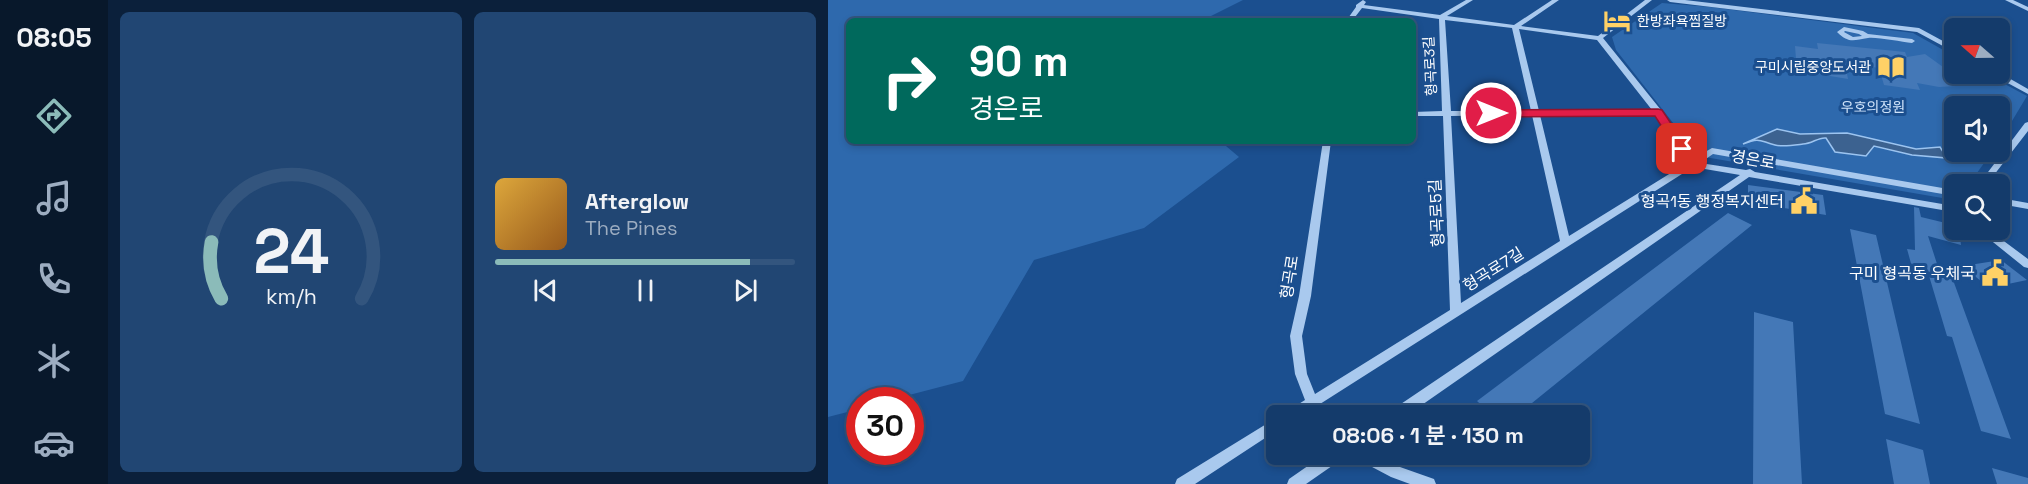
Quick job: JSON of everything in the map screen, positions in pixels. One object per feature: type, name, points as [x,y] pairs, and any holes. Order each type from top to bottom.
[{"type":"street","points":[[1351,18],[1358,6],[1367,0]]},
{"type":"street","points":[[1442,16],[1470,0]]},
{"type":"street","points":[[1556,0],[1515,27],[1566,243]]},
{"type":"street","points":[[1649,0],[1599,38],[1658,112],[1692,164]]},
{"type":"street","points":[[1670,0],[1711,2],[1919,30],[1944,44]]},
{"type":"street","points":[[2008,0],[2028,9]]},
{"type":"street","name":"형곡로3길","points":[[1358,6],[1599,38]]},
{"type":"street","name":"형곡로3길","points":[[1442,16],[1446,114]]},
{"type":"street","points":[[1850,21],[1852,29]]},
{"type":"street","points":[[1866,36],[1863,39],[1856,39],[1840,32],[1844,29],[1852,29],[1866,36],[1912,41]]},
{"type":"street","points":[[2010,82],[2028,92]]},
{"type":"street","points":[[1416,114],[1658,112]]},
{"type":"street","name":"형곡로5길","points":[[1446,114],[1456,312]]},
{"type":"street","points":[[1991,174],[2028,126]]},
{"type":"street","name":"형곡로","points":[[1314,405],[1301,374],[1296,336],[1305,296],[1327,144]]},
{"type":"street","name":"형곡로7길","points":[[1308,405],[1712,151],[1944,191]]},
{"type":"street","name":"경은로","points":[[1692,164],[1750,172],[1944,208]]},
{"type":"street","points":[[1410,405],[1750,172]]},
{"type":"street","points":[[2010,203],[2028,206]]},
{"type":"street","points":[[1996,240],[2028,264]]},
{"type":"street","points":[[1182,484],[1266,430]]},
{"type":"street","points":[[1294,484],[1321,465]]},
{"type":"street","points":[[1383,465],[1429,484]]},
{"type":"green space","points":[[828,0],[1243,0],[1207,18],[846,18],[846,117],[844,117],[846,117],[846,144],[1224,144],[1239,157],[1144,228],[1034,260],[963,381],[924,391],[924,387],[846,387],[846,412],[828,417]]},
{"type":"green space","name":"우호의정원","points":[[1662,3],[1913,33],[1944,50],[1944,84],[2005,84],[2027,96],[2010,124],[2010,96],[1944,96],[1944,162],[1985,162],[1976,174],[1944,174],[1944,198],[1699,156],[1616,50],[1612,37]]},
{"type":"shaded area","points":[[1777,129],[1800,134],[1847,133],[1916,149],[1940,147],[1944,158],[1912,155],[1874,146],[1866,156],[1835,152],[1826,138],[1789,146],[1778,146],[1757,140],[1743,144]]},
{"type":"building","name":"구미시립중앙도서관","points":[[1817,43],[1905,52],[1907,57],[1925,54],[1944,68],[1944,84],[1956,84],[1956,86],[1939,87],[1917,83],[1920,90],[1884,85],[1879,68],[1845,63],[1848,79],[1818,74],[1816,62],[1796,59],[1795,46],[1818,49]]},
{"type":"building","points":[[1748,185],[1823,195],[1826,215],[1748,202]]},
{"type":"building","points":[[1914,207],[1919,208],[1921,217],[1944,223],[1944,240],[1960,240],[1961,245],[1928,236],[1939,270],[1949,269],[2011,439],[1981,431],[1952,337],[1947,336],[1927,269],[1912,267],[1907,249],[1915,250]]},
{"type":"building","points":[[1728,213],[1752,225],[1530,405],[1481,405],[1477,401]]},
{"type":"building","points":[[1850,229],[1876,235],[1920,424],[1885,414]]},
{"type":"building","name":"구미 형곡동 우체국","points":[[2001,260],[2027,280],[1989,288],[1963,266]]},
{"type":"building","points":[[1754,312],[1793,322],[1802,484],[1753,484]]},
{"type":"building","points":[[1886,439],[1923,450],[1930,484],[1894,484]]},
{"type":"building","points":[[1992,468],[2028,478],[2028,484],[1997,484]]},
{"type":"place","name":"한방좌욕찜질방","points":[[1617,21]]},
{"type":"place","name":"구미시립중앙도서관","points":[[1891,67]]},
{"type":"place","name":"형곡1동 행정복지센터","points":[[1804,201]]},
{"type":"place","name":"구미 형곡동 우체국","points":[[1995,273]]},
{"type":"route","points":[[1491,113],[1658,112],[1682,149]]}]
